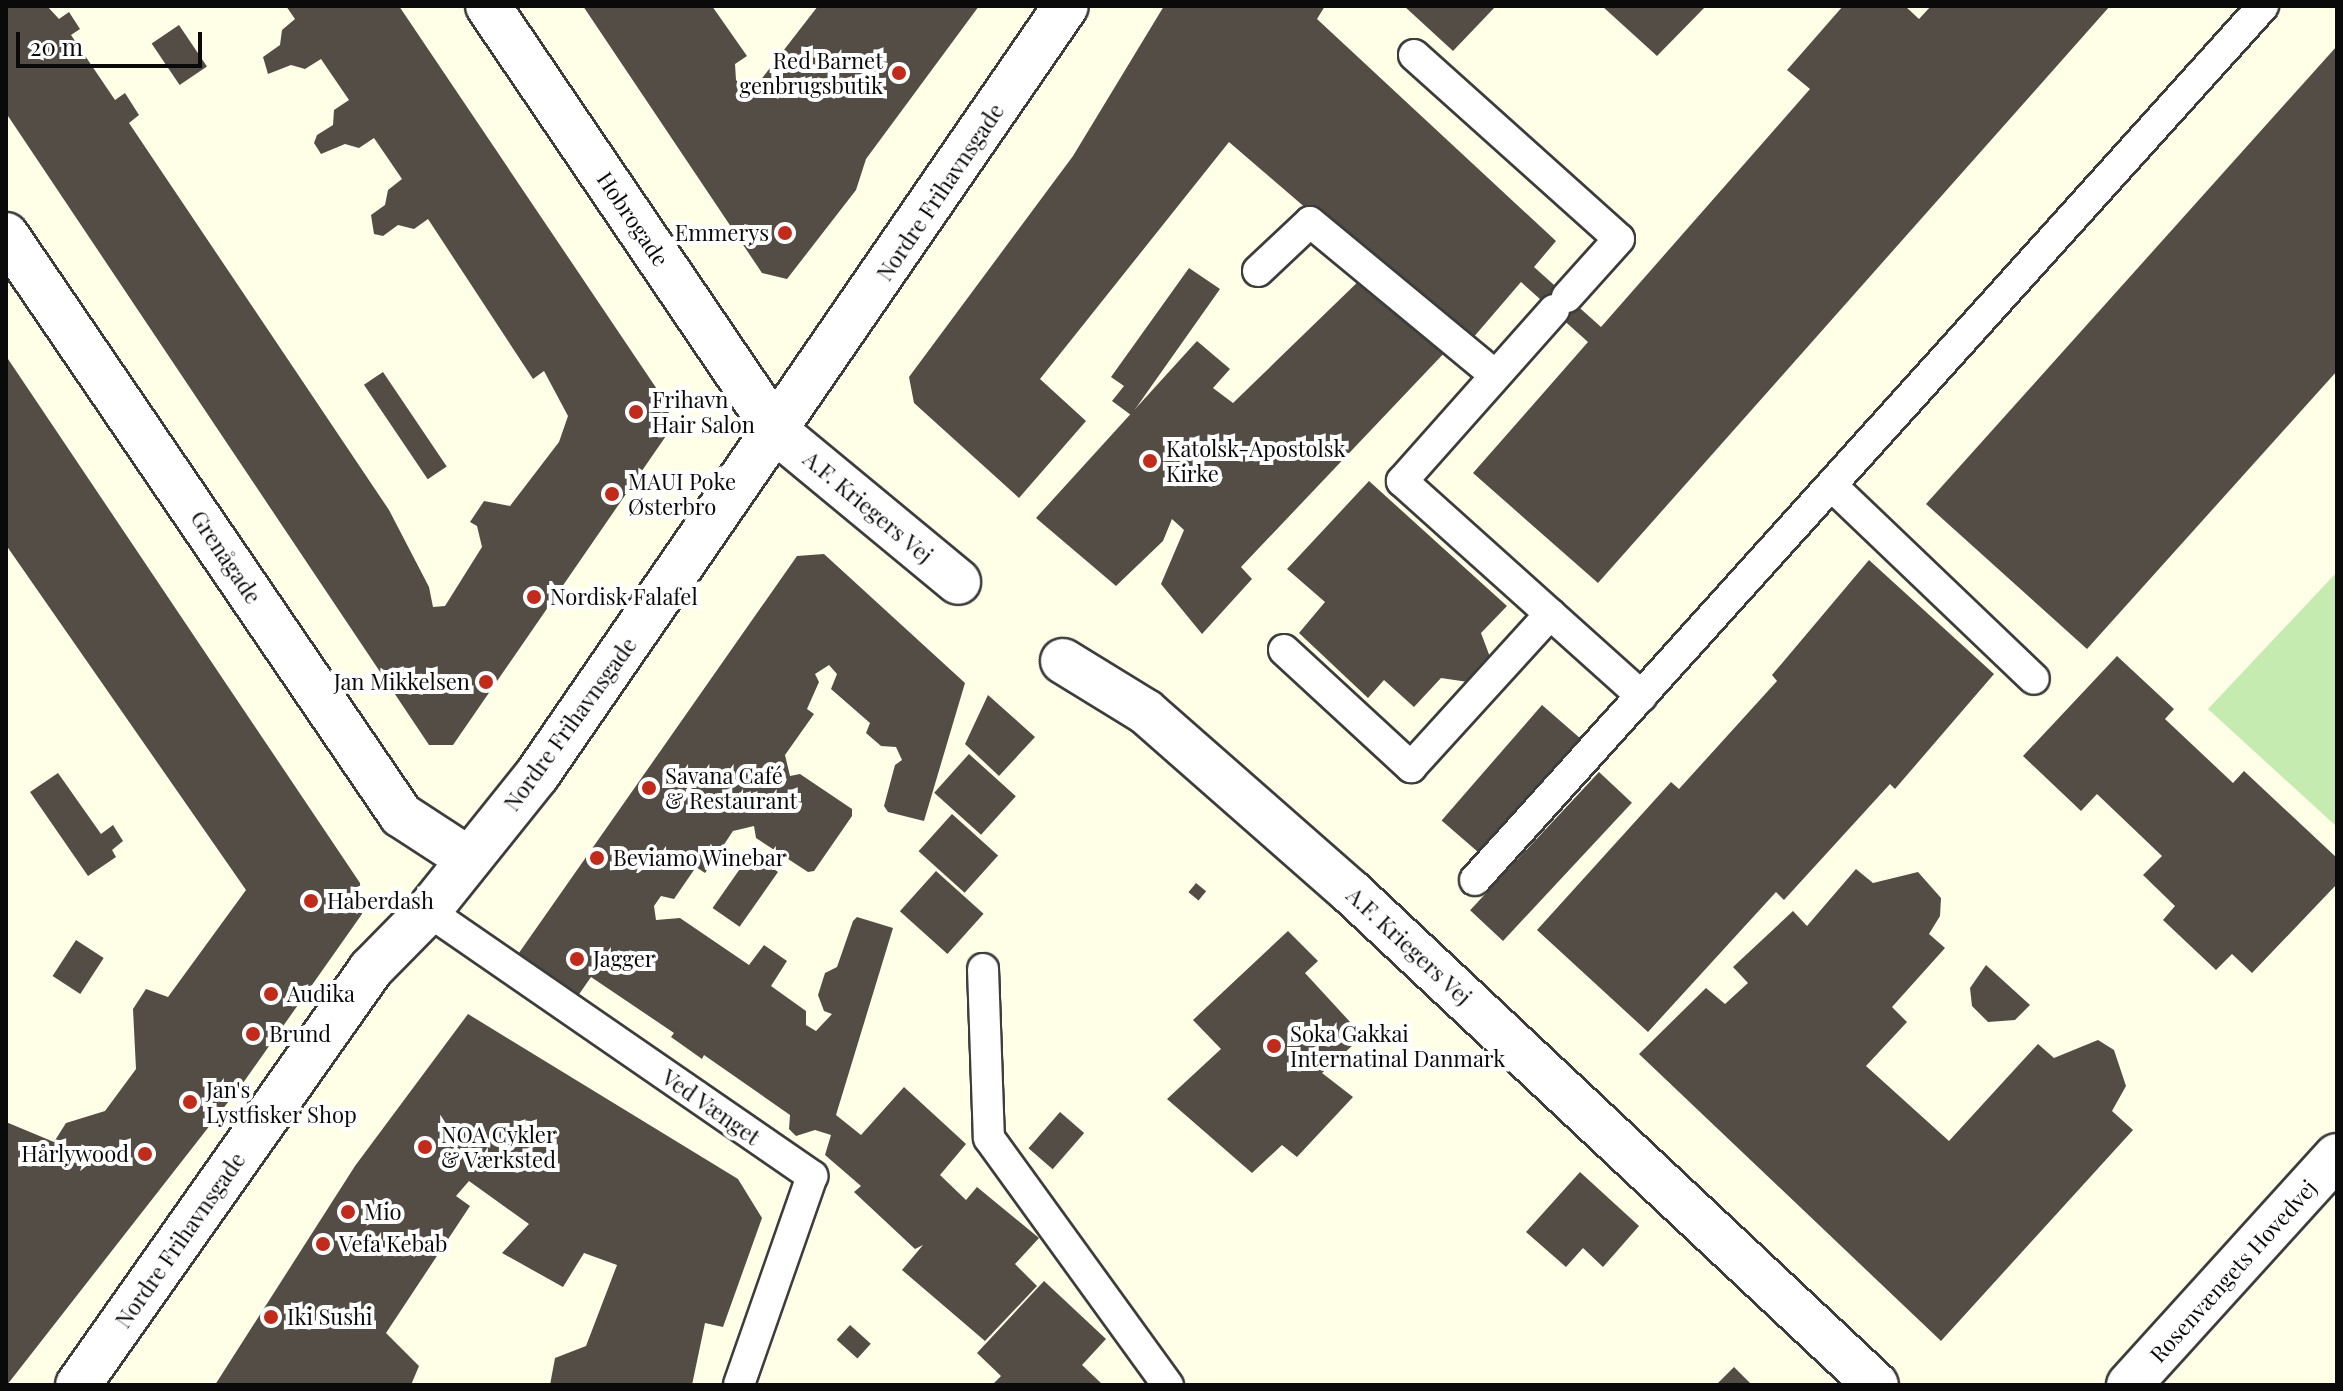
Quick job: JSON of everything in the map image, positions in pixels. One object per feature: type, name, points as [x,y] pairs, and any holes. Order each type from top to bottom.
[{"type":"street","name":"Hobrogade","points":[[488,6],[777,432]]},
{"type":"street","name":"Nordre Frihavnsgade","points":[[78,1385],[371,969],[428,911],[467,858],[537,775],[777,432],[1066,6]]},
{"type":"street","name":"Grenågade","points":[[6,235],[401,815],[467,858]]},
{"type":"street","name":"A.F. Kriegers Vej","points":[[777,432],[958,582]]},
{"type":"street","name":"A.F. Kriegers Vej","points":[[1063,661],[1146,712],[1317,861],[1876,1385]]},
{"type":"street","name":"Rosenvængets Hovedvej","points":[[2129,1385],[2337,1156]]},
{"type":"lane","points":[[1475,880],[2263,6]]},
{"type":"lane","points":[[1414,55],[1619,239],[1402,481],[1642,696]]},
{"type":"lane","points":[[1258,271],[1310,222],[1495,375]]},
{"type":"lane","points":[[1832,486],[2034,679]]},
{"type":"lane","points":[[1284,650],[1411,767],[1550,614]]},
{"type":"lane","name":"Ved Vænget","points":[[428,911],[812,1176],[739,1385]]},
{"type":"lane","points":[[983,969],[989,1138],[1168,1385]]},
{"type":"green space","points":[[2337,572],[2337,827],[2208,709]]},
{"type":"building","points":[[6,6],[47,6],[59,19],[69,12],[80,29],[71,35],[115,100],[125,93],[139,115],[129,123],[389,510],[429,587],[433,607],[445,606],[482,547],[477,526],[470,522],[484,501],[510,506],[559,442],[568,416],[544,371],[533,379],[428,219],[414,229],[398,225],[383,236],[374,234],[371,215],[385,205],[388,190],[402,179],[374,138],[359,148],[345,144],[321,154],[314,143],[317,135],[333,125],[334,110],[349,100],[321,59],[305,69],[291,65],[268,74],[263,57],[280,45],[282,30],[295,19],[286,6],[399,6],[669,407],[668,433],[453,745],[429,745],[6,113]]},
{"type":"building","points":[[583,6],[712,6],[747,56],[735,64],[736,80],[749,95],[818,6],[979,6],[866,159],[856,190],[787,279],[762,273]]},
{"type":"building","points":[[1164,6],[1325,6],[1317,19],[1556,241],[1534,267],[1601,327],[1810,89],[1787,70],[1843,6],[1905,6],[1919,19],[1931,6],[2110,6],[1598,583],[1473,473],[1588,342],[1521,282],[1466,346],[1229,142],[1040,379],[1086,421],[1019,498],[914,403],[909,377],[1073,156]]},
{"type":"building","points":[[1404,6],[1496,6],[1453,51]]},
{"type":"building","points":[[1602,6],[1706,6],[1657,56]]},
{"type":"building","points":[[179,25],[207,66],[180,85],[152,43]]},
{"type":"building","points":[[2337,46],[2337,371],[2087,649],[1926,504]]},
{"type":"building","points":[[1189,268],[1220,289],[1131,415],[1112,401],[1124,386],[1111,377]]},
{"type":"building","points":[[1365,275],[1447,350],[1241,567],[1252,579],[1202,634],[1161,584],[1184,530],[1172,519],[1163,541],[1116,586],[1036,518],[1197,341],[1230,369],[1213,388],[1233,403]]},
{"type":"building","points":[[6,356],[360,883],[362,914],[243,1083],[7,1385],[6,1122],[54,1142],[66,1123],[105,1111],[136,1069],[133,1009],[146,989],[168,997],[246,890],[6,545]]},
{"type":"building","points":[[383,372],[447,467],[428,479],[364,385]]},
{"type":"building","points":[[1369,481],[1507,606],[1481,633],[1490,657],[1468,682],[1441,678],[1414,707],[1384,680],[1368,698],[1299,633],[1325,602],[1287,569]]},
{"type":"building","points":[[824,554],[965,683],[924,821],[888,812],[884,806],[895,765],[902,760],[896,747],[881,746],[866,733],[870,723],[831,689],[837,674],[829,665],[815,674],[819,682],[807,709],[814,714],[785,755],[790,776],[800,774],[852,809],[852,816],[814,871],[808,872],[756,838],[754,826],[733,831],[705,873],[696,867],[674,899],[661,896],[654,906],[656,920],[680,918],[749,965],[764,945],[787,961],[771,986],[806,1011],[806,1025],[816,1031],[832,1014],[824,1011],[818,995],[825,973],[837,967],[853,921],[857,917],[893,928],[836,1115],[861,1135],[904,1087],[966,1144],[940,1175],[966,1200],[977,1187],[1039,1238],[1015,1264],[1037,1286],[985,1341],[902,1270],[923,1245],[915,1249],[854,1192],[861,1186],[825,1155],[831,1135],[815,1130],[796,1136],[789,1129],[790,1115],[704,1055],[702,1059],[671,1037],[674,1033],[591,977],[573,1003],[514,960],[797,556]]},
{"type":"building","points":[[1869,560],[1994,674],[1895,789],[1890,784],[1784,900],[1776,892],[1648,1032],[1537,930],[1671,782],[1679,789],[1777,681],[1772,675]]},
{"type":"building","points":[[2117,656],[2174,709],[2165,719],[2233,783],[2244,771],[2337,858],[2337,884],[2252,973],[2232,954],[2216,970],[2163,920],[2175,906],[2143,875],[2162,856],[2097,794],[2081,811],[2023,756]]},
{"type":"building","points":[[988,695],[1035,737],[999,776],[965,744]]},
{"type":"building","points":[[1542,705],[1585,742],[1485,858],[1442,820]]},
{"type":"building","points":[[969,754],[1016,796],[981,835],[934,793]]},
{"type":"building","points":[[1599,772],[1632,803],[1503,941],[1470,910]]},
{"type":"building","points":[[58,773],[101,834],[113,825],[123,841],[112,850],[116,857],[88,876],[30,792]]},
{"type":"building","points":[[952,814],[998,855],[965,893],[919,851]]},
{"type":"building","points":[[751,853],[778,872],[740,927],[713,908]]},
{"type":"building","points":[[1856,869],[1873,883],[1918,872],[1941,898],[1940,916],[1929,934],[1945,948],[1892,1007],[1907,1022],[1866,1066],[1949,1141],[2038,1044],[2054,1058],[2098,1040],[2114,1050],[2126,1086],[2112,1111],[2133,1130],[1941,1341],[1639,1054],[1706,988],[1725,1004],[1748,983],[1733,967],[1793,911],[1807,926]]},
{"type":"building","points":[[936,871],[984,914],[947,954],[900,911]]},
{"type":"building","points":[[1196,883],[1206,891],[1199,901],[1188,892]]},
{"type":"building","points":[[1288,931],[1318,961],[1305,973],[1363,1036],[1322,1073],[1353,1097],[1297,1157],[1282,1145],[1252,1173],[1167,1099],[1221,1049],[1193,1020]]},
{"type":"building","points":[[76,940],[104,958],[80,994],[53,976]]},
{"type":"building","points":[[1986,965],[2030,1005],[2015,1020],[1988,1022],[1972,1006],[1970,988]]},
{"type":"building","points":[[468,1014],[738,1179],[762,1218],[723,1327],[705,1323],[692,1385],[550,1385],[555,1358],[586,1346],[617,1265],[584,1253],[563,1287],[502,1253],[529,1224],[469,1181],[456,1196],[470,1206],[386,1333],[419,1366],[411,1385],[215,1385],[355,1166]]},
{"type":"building","points":[[1060,1112],[1084,1133],[1053,1169],[1029,1148]]},
{"type":"building","points":[[1580,1172],[1639,1226],[1603,1267],[1583,1248],[1566,1267],[1526,1232]]},
{"type":"building","points":[[1044,1281],[1106,1339],[1082,1365],[1103,1385],[992,1385],[1001,1376],[977,1353]]},
{"type":"building","points":[[850,1325],[871,1344],[857,1359],[837,1340]]},
{"type":"building","points":[[1734,1367],[1752,1385],[1716,1385]]},
{"type":"place","name":"Red Barnet genbrugsbutik","points":[[899,73]]},
{"type":"place","name":"Emmerys","points":[[785,233]]},
{"type":"place","name":"Frihavn Hair Salon","points":[[636,412]]},
{"type":"place","name":"Katolsk-Apostolsk Kirke","points":[[1150,461]]},
{"type":"place","name":"MAUI Poke Østerbro","points":[[612,494]]},
{"type":"place","name":"Nordisk Falafel","points":[[534,597]]},
{"type":"place","name":"Jan Mikkelsen","points":[[486,682]]},
{"type":"place","name":"Savana Café & Restaurant","points":[[649,788]]},
{"type":"place","name":"Beviamo Winebar","points":[[597,858]]},
{"type":"place","name":"Haberdash","points":[[311,901]]},
{"type":"place","name":"Jagger","points":[[577,959]]},
{"type":"place","name":"Audika","points":[[271,994]]},
{"type":"place","name":"Brund","points":[[253,1034]]},
{"type":"place","name":"Soka Gakkai Internatinal Danmark","points":[[1274,1046]]},
{"type":"place","name":"Jan's Lystfisker Shop","points":[[190,1102]]},
{"type":"place","name":"NOA Cykler & Værksted","points":[[425,1147]]},
{"type":"place","name":"Hårlywood","points":[[145,1154]]},
{"type":"place","name":"Mio","points":[[348,1212]]},
{"type":"place","name":"Vefa Kebab","points":[[323,1244]]},
{"type":"place","name":"Iki Sushi","points":[[271,1317]]}]
